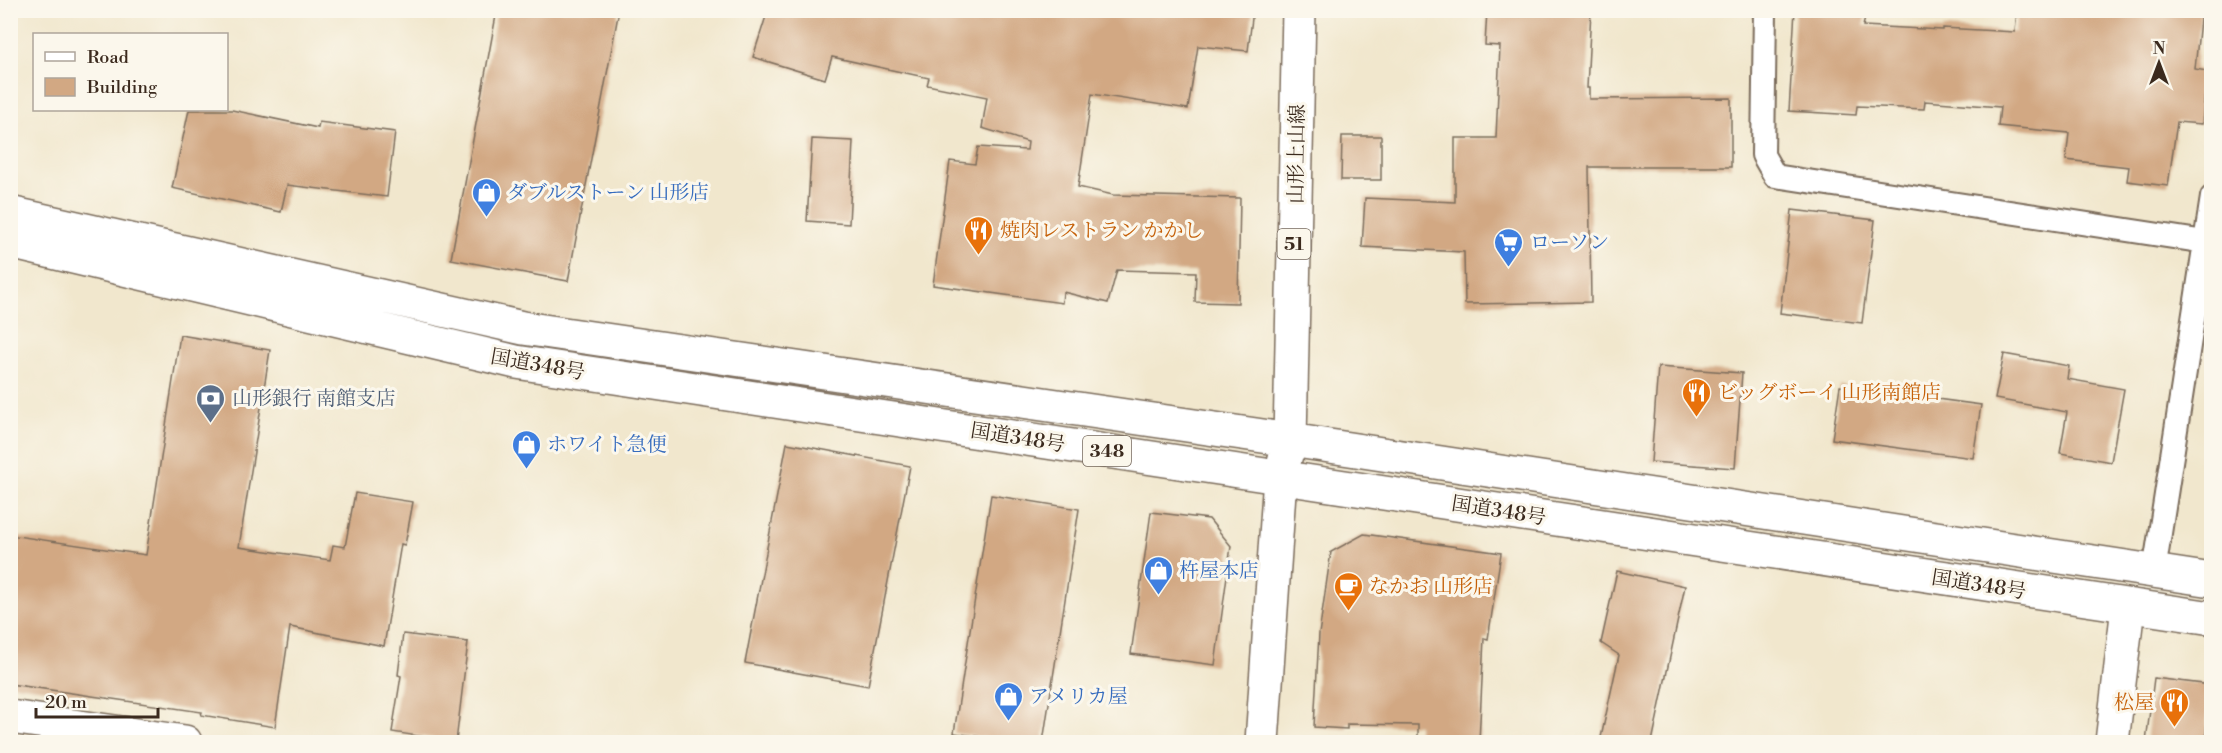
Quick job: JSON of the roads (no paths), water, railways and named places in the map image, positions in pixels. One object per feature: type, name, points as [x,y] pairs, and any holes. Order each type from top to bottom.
[{"type":"main road","name":"山形上山線","points":[[1262,742],[1280,477],[1290,440],[1299,10]]},
{"type":"main road","name":"国道348号","points":[[10,213],[523,328],[1290,440],[2211,580]]},
{"type":"main road","name":"国道348号","points":[[10,242],[516,362],[2211,618]]},
{"type":"main road","points":[[2112,742],[2128,607]]},
{"type":"main road","points":[[10,717],[185,742]]},
{"type":"lane","points":[[1765,10],[1763,155],[1775,176],[2208,242]]},
{"type":"lane","points":[[2154,572],[2208,242],[2211,197]]},
{"type":"place","name":"ダブルストーン 山形店","points":[[486,218]]},
{"type":"place","name":"焼肉レストラン かかし","points":[[979,256]]},
{"type":"place","name":"ローソン","points":[[1509,268]]},
{"type":"place","name":"ビッグボーイ 山形南館店","points":[[1697,418]]},
{"type":"place","name":"山形銀行 南館支店","points":[[211,424]]},
{"type":"place","name":"ホワイト急便","points":[[526,470]]},
{"type":"place","name":"杵屋本店","points":[[1158,596]]},
{"type":"place","name":"なかお 山形店","points":[[1348,612]]},
{"type":"place","name":"アメリカ屋","points":[[1008,722]]},
{"type":"place","name":"松屋","points":[[2175,728]]}]
